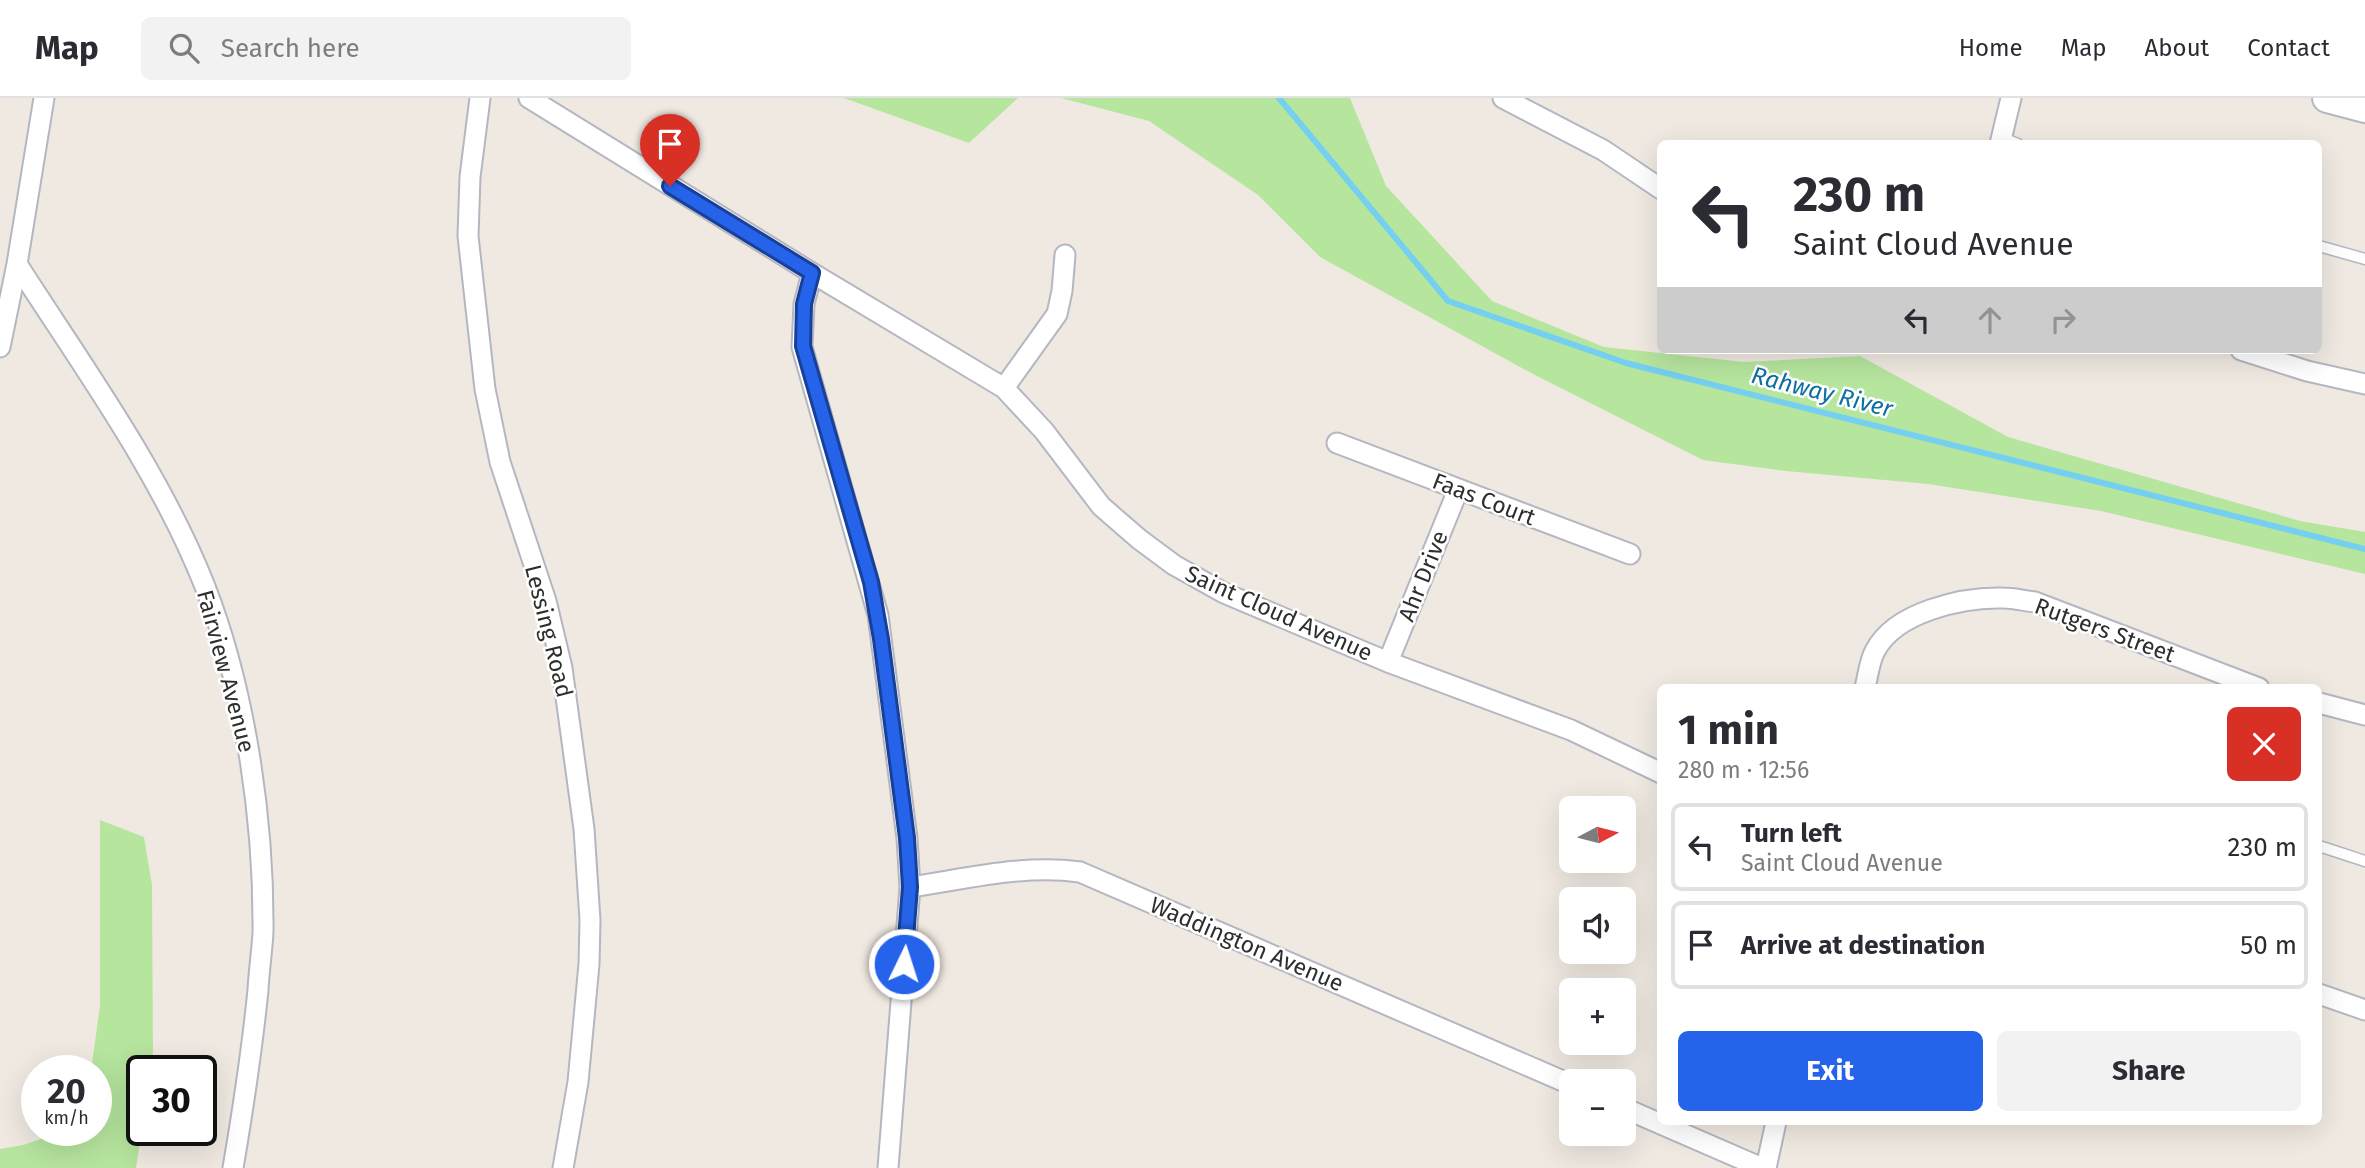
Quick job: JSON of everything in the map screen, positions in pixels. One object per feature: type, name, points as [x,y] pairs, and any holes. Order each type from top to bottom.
[{"type":"main road","points":[[2326,98],[2365,108]]},
{"type":"street","points":[[0,347],[17,264],[44,98]]},
{"type":"street","name":"Lessing Road","points":[[480,98],[470,177],[468,236],[485,389],[500,462],[546,601],[562,668],[584,829],[590,920],[589,964],[578,1082],[563,1168]]},
{"type":"street","name":"Saint Cloud Avenue","points":[[529,98],[1004,388],[1044,431],[1101,506],[1174,565],[1224,593],[1388,662],[1571,730],[1657,771]]},
{"type":"street","points":[[1503,98],[1603,150],[1657,186]]},
{"type":"street","points":[[2007,140],[2011,98]]},
{"type":"street","points":[[1004,388],[1057,314],[1065,255]]},
{"type":"street","name":"Fairview Avenue","points":[[17,264],[132,444],[178,529],[204,584],[228,659],[247,732],[261,870],[263,933],[253,1043],[233,1168]]},
{"type":"street","points":[[812,273],[804,304],[803,346],[878,615],[907,838],[910,887],[888,1168]]},
{"type":"street","points":[[2254,354],[2307,371],[2365,384]]},
{"type":"street","name":"Faas Court","points":[[1338,443],[1630,554]]},
{"type":"street","name":"Ahr Drive","points":[[1388,662],[1458,490]]},
{"type":"street","name":"Rutgers Street","points":[[1866,684],[1874,653],[1884,637],[1902,624],[1923,611],[2003,598],[2035,602],[2249,684]]},
{"type":"street","points":[[2322,704],[2365,715]]},
{"type":"street","name":"Waddington Avenue","points":[[910,887],[1025,870],[1056,868],[1080,872],[1559,1079]]},
{"type":"street","points":[[2322,995],[2365,1010]]},
{"type":"street","points":[[1636,1113],[1657,1122]]},
{"type":"street","points":[[1664,1125],[1764,1168],[1775,1125]]},
{"type":"lane","points":[[2322,247],[2365,259]]},
{"type":"lane","points":[[2322,847],[2365,861]]},
{"type":"green space","points":[[844,98],[1018,98],[969,143]]},
{"type":"green space","points":[[1061,98],[1350,98],[1386,186],[1492,301],[1604,347],[1744,362],[1860,356],[2008,437],[2300,521],[2365,532],[2365,574],[2101,511],[1928,484],[1786,471],[1703,460],[1533,374],[1320,257],[1258,195],[1149,121]]},
{"type":"green space","points":[[100,820],[144,837],[152,885],[153,1055],[126,1055],[126,1146],[139,1146],[136,1168],[0,1168],[0,1149],[21,1145],[112,1146],[112,1055],[93,1055],[100,1006]]},
{"type":"waterway","name":"Rahway River","points":[[1279,98],[1448,301],[1626,363],[2365,549]]},
{"type":"route","points":[[670,186],[812,273],[804,304],[803,346],[814,393],[871,582],[878,615],[907,838],[910,887],[904,964]]}]
